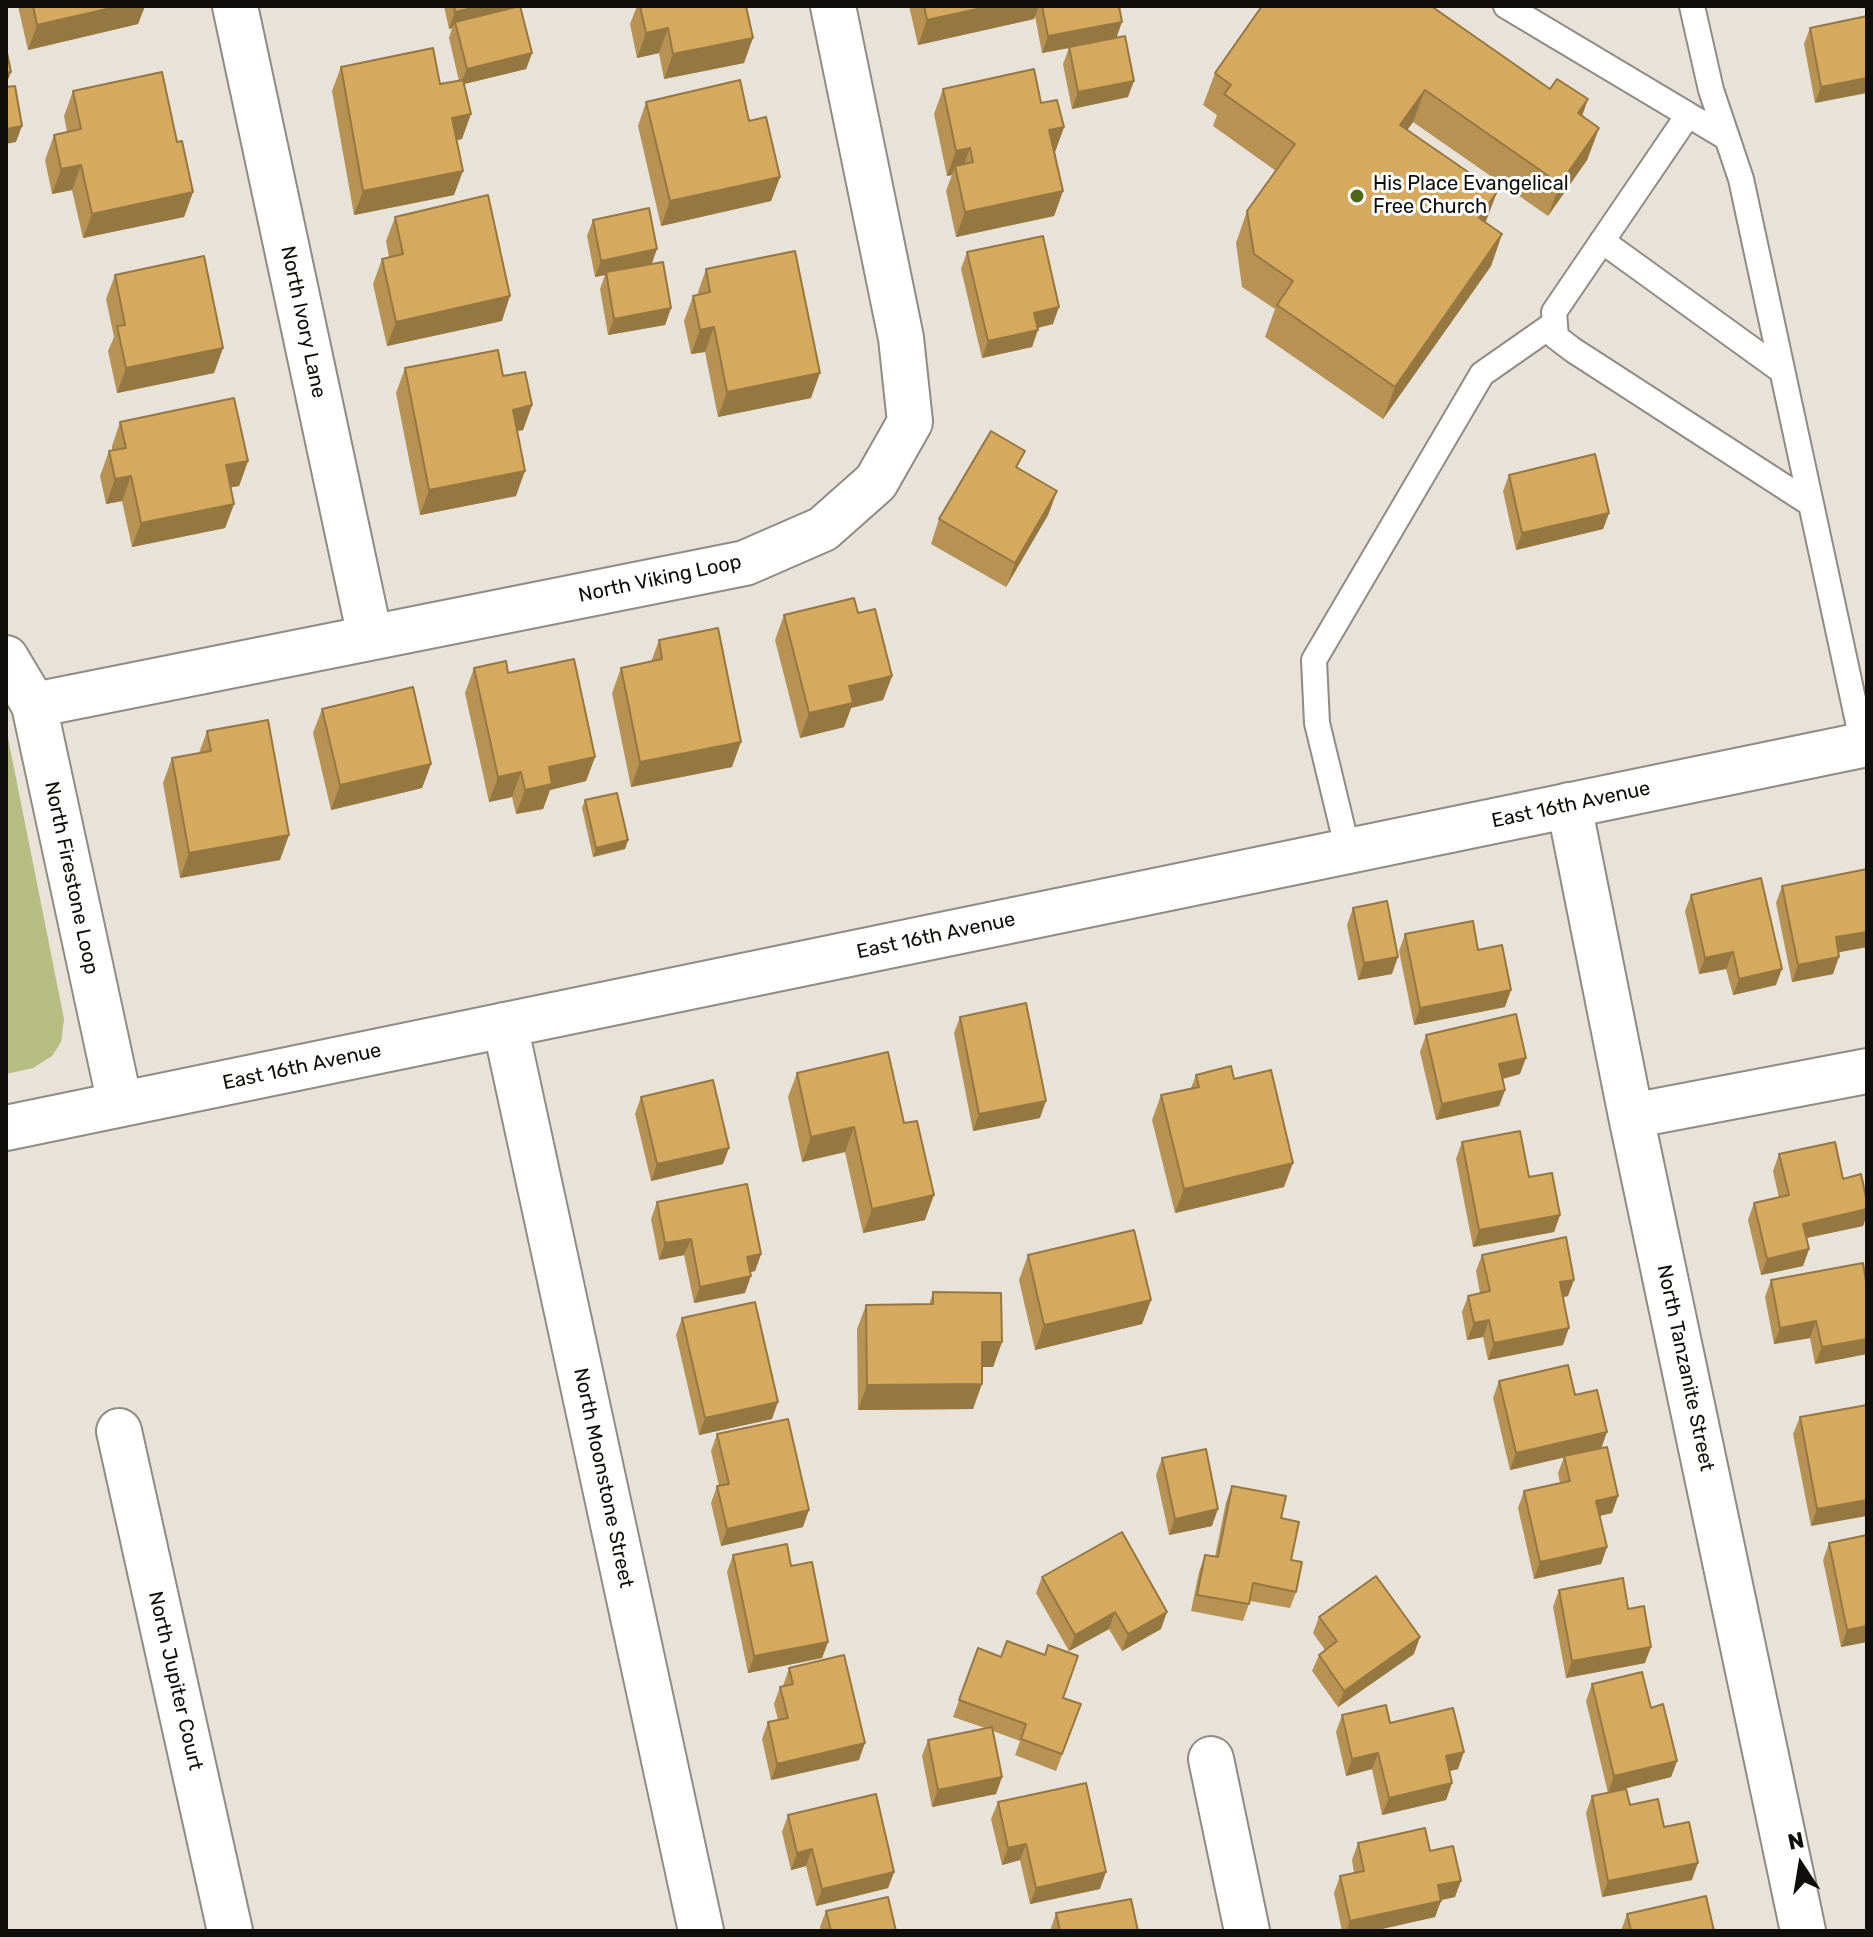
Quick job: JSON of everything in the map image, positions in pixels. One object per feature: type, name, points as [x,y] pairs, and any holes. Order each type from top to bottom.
[{"type":"street","name":"North Ivory Lane","points":[[235,6],[370,637]]},
{"type":"street","name":"North Viking Loop","points":[[34,705],[745,563],[823,529],[876,482],[910,422],[901,338],[833,6]]},
{"type":"street","name":"North Firestone Loop","points":[[6,658],[34,705],[120,1104]]},
{"type":"street","name":"East 16th Avenue","points":[[6,1128],[1865,744]]},
{"type":"street","name":"North Tanzanite Street","points":[[1569,805],[1631,1116],[1803,1931]]},
{"type":"street","name":"North Moonstone Street","points":[[505,1025],[701,1931]]},
{"type":"street","points":[[1631,1116],[1867,1071]]},
{"type":"street","name":"North Jupiter Court","points":[[119,1431],[230,1931]]},
{"type":"street","points":[[1211,1759],[1247,1931]]},
{"type":"lane","points":[[1506,6],[1727,138]]},
{"type":"lane","points":[[1692,6],[1711,90],[1741,179],[1865,744]]},
{"type":"lane","points":[[1688,115],[1554,312],[1556,337],[1811,504]]},
{"type":"lane","points":[[1602,241],[1782,371]]},
{"type":"lane","points":[[1348,851],[1317,723],[1314,660],[1482,374],[1555,323]]},
{"type":"green space","points":[[6,728],[64,1019],[61,1042],[52,1056],[33,1068],[6,1074]]},
{"type":"building","points":[[33,6],[120,6],[37,25]]},
{"type":"building","points":[[454,6],[481,6],[455,12]]},
{"type":"building","points":[[520,6],[532,53],[467,69],[455,22]]},
{"type":"building","points":[[640,6],[746,6],[753,38],[673,54],[668,28],[646,33]]},
{"type":"building","points":[[924,6],[991,6],[927,20]]},
{"type":"building","points":[[1042,6],[1119,6],[1122,22],[1048,36]]},
{"type":"building","name":"His Place Evangelical Free Church","points":[[1262,6],[1431,6],[1550,89],[1557,79],[1588,99],[1578,113],[1599,128],[1560,184],[1425,90],[1400,125],[1497,192],[1479,218],[1502,234],[1395,387],[1277,305],[1293,281],[1254,254],[1247,211],[1295,144],[1224,94],[1231,85],[1215,73]]},
{"type":"building","points":[[1867,16],[1867,78],[1821,87],[1810,28]]},
{"type":"building","points":[[1125,36],[1134,81],[1078,92],[1069,47]]},
{"type":"building","points":[[6,48],[11,72],[6,73]]},
{"type":"building","points":[[433,48],[440,84],[463,80],[471,114],[452,118],[463,171],[363,191],[341,67]]},
{"type":"building","points":[[1034,69],[1041,103],[1057,100],[1064,127],[1049,130],[1063,191],[965,212],[955,166],[973,162],[970,148],[956,151],[943,89]]},
{"type":"building","points":[[162,72],[177,142],[182,141],[193,192],[92,214],[81,165],[61,169],[54,135],[81,129],[73,91]]},
{"type":"building","points":[[740,80],[749,121],[766,117],[780,177],[670,201],[646,102]]},
{"type":"building","points":[[15,86],[22,126],[6,129],[6,87]]},
{"type":"building","points":[[488,195],[510,296],[396,322],[382,259],[403,254],[395,217]]},
{"type":"building","points":[[649,208],[657,249],[601,261],[593,220]]},
{"type":"building","points":[[1043,236],[1059,307],[1034,313],[1038,330],[988,341],[967,252]]},
{"type":"building","points":[[795,251],[820,373],[727,392],[714,327],[700,330],[693,296],[710,292],[706,269]]},
{"type":"building","points":[[204,256],[223,348],[126,368],[117,326],[125,325],[115,275]]},
{"type":"building","points":[[663,262],[671,308],[614,319],[606,272]]},
{"type":"building","points":[[498,350],[503,376],[525,372],[532,405],[513,410],[525,471],[429,490],[405,368]]},
{"type":"building","points":[[234,398],[248,461],[226,465],[234,504],[141,523],[131,476],[115,479],[109,451],[126,448],[120,422]]},
{"type":"building","points":[[991,431],[1025,451],[1016,467],[1057,491],[1015,563],[939,519]]},
{"type":"building","points":[[1595,454],[1609,513],[1522,533],[1509,475]]},
{"type":"building","points":[[854,598],[858,613],[875,609],[892,676],[849,686],[853,703],[809,713],[784,615]]},
{"type":"building","points":[[718,628],[741,742],[640,762],[621,668],[662,659],[659,640]]},
{"type":"building","points":[[574,659],[595,757],[549,767],[552,784],[525,790],[521,772],[498,777],[474,668],[506,661],[508,673]]},
{"type":"building","points":[[413,687],[431,764],[340,785],[322,709]]},
{"type":"building","points":[[268,720],[289,835],[189,853],[172,758],[211,751],[207,731]]},
{"type":"building","points":[[617,793],[628,840],[596,848],[585,800]]},
{"type":"building","points":[[1867,869],[1867,932],[1836,937],[1839,957],[1798,965],[1782,886]]},
{"type":"building","points":[[1761,878],[1782,969],[1739,979],[1733,952],[1705,958],[1691,895]]},
{"type":"building","points":[[1387,901],[1398,957],[1364,963],[1353,908]]},
{"type":"building","points":[[1473,921],[1478,950],[1502,945],[1511,990],[1420,1008],[1405,934]]},
{"type":"building","points":[[1026,1003],[1046,1101],[979,1114],[960,1017]]},
{"type":"building","points":[[1516,1014],[1526,1058],[1499,1064],[1505,1090],[1442,1104],[1426,1035]]},
{"type":"building","points":[[888,1052],[904,1123],[917,1121],[934,1195],[872,1209],[854,1127],[811,1137],[797,1073]]},
{"type":"building","points":[[1231,1066],[1234,1079],[1271,1070],[1293,1163],[1184,1189],[1161,1095],[1199,1087],[1196,1075]]},
{"type":"building","points":[[713,1080],[729,1148],[657,1164],[641,1097]]},
{"type":"building","points":[[1520,1131],[1529,1177],[1552,1173],[1560,1215],[1479,1230],[1462,1142]]},
{"type":"building","points":[[1835,1142],[1843,1179],[1861,1174],[1867,1209],[1803,1224],[1809,1249],[1767,1259],[1754,1203],[1789,1195],[1779,1154]]},
{"type":"building","points":[[747,1184],[761,1254],[747,1257],[751,1276],[700,1287],[691,1239],[665,1243],[657,1202]]},
{"type":"building","points":[[1134,1230],[1151,1300],[1044,1325],[1028,1255]]},
{"type":"building","points":[[1566,1237],[1574,1280],[1560,1282],[1569,1328],[1494,1343],[1489,1320],[1474,1323],[1468,1296],[1490,1291],[1482,1255]]},
{"type":"building","points":[[1863,1263],[1867,1287],[1867,1339],[1822,1347],[1816,1321],[1780,1328],[1771,1280]]},
{"type":"building","points":[[933,1292],[1001,1293],[1002,1342],[982,1342],[982,1384],[867,1385],[866,1305],[933,1304]]},
{"type":"building","points":[[755,1302],[778,1402],[705,1418],[682,1318]]},
{"type":"building","points":[[1568,1365],[1575,1395],[1597,1390],[1607,1432],[1516,1453],[1499,1381]]},
{"type":"building","points":[[1867,1405],[1867,1500],[1817,1509],[1800,1417]]},
{"type":"building","points":[[788,1419],[809,1510],[727,1529],[717,1486],[729,1484],[717,1434]]},
{"type":"building","points":[[1607,1447],[1618,1496],[1596,1501],[1607,1547],[1540,1562],[1524,1491],[1570,1481],[1564,1456]]},
{"type":"building","points":[[1206,1449],[1218,1509],[1175,1519],[1162,1458]]},
{"type":"building","points":[[1232,1486],[1286,1496],[1281,1518],[1299,1522],[1291,1560],[1302,1562],[1296,1592],[1253,1583],[1249,1604],[1197,1595],[1205,1555],[1218,1557]]},
{"type":"building","points":[[1122,1532],[1167,1612],[1128,1634],[1115,1612],[1075,1635],[1042,1577]]},
{"type":"building","points":[[1867,1535],[1867,1626],[1847,1630],[1829,1543]]},
{"type":"building","points":[[787,1544],[791,1566],[812,1562],[828,1642],[754,1656],[733,1555]]},
{"type":"building","points":[[1376,1576],[1420,1637],[1344,1691],[1319,1655],[1337,1641],[1319,1617]]},
{"type":"building","points":[[1623,1578],[1628,1609],[1644,1606],[1651,1647],[1572,1661],[1559,1590]]},
{"type":"building","points":[[1007,1641],[1045,1655],[1048,1645],[1078,1656],[1063,1698],[1081,1704],[1062,1754],[1021,1739],[1026,1724],[959,1700],[978,1648],[1001,1657]]},
{"type":"building","points":[[844,1655],[865,1743],[777,1764],[768,1722],[788,1718],[780,1687],[793,1684],[789,1668]]},
{"type":"building","points":[[1642,1672],[1651,1708],[1663,1704],[1677,1761],[1614,1776],[1592,1684]]},
{"type":"building","points":[[1386,1705],[1390,1723],[1453,1708],[1464,1752],[1446,1756],[1452,1783],[1389,1798],[1378,1753],[1352,1759],[1342,1715]]},
{"type":"building","points":[[992,1727],[1002,1777],[938,1790],[928,1740]]},
{"type":"building","points":[[1086,1783],[1106,1872],[1036,1888],[1026,1844],[1008,1848],[998,1802]]},
{"type":"building","points":[[1626,1789],[1630,1805],[1658,1799],[1664,1827],[1689,1822],[1698,1863],[1608,1881],[1592,1796]]},
{"type":"building","points":[[876,1794],[894,1872],[822,1889],[812,1849],[797,1853],[788,1815]]},
{"type":"building","points":[[1425,1828],[1430,1851],[1453,1846],[1461,1881],[1438,1885],[1441,1901],[1350,1921],[1340,1876],[1364,1871],[1358,1843]]},
{"type":"building","points":[[1706,1896],[1714,1931],[1631,1931],[1627,1914]]},
{"type":"building","points":[[888,1897],[896,1931],[831,1931],[826,1911]]},
{"type":"building","points":[[1131,1899],[1138,1931],[1060,1931],[1056,1913]]},
{"type":"place","name":"His Place Evangelical Free Church","points":[[1357,196]]}]
